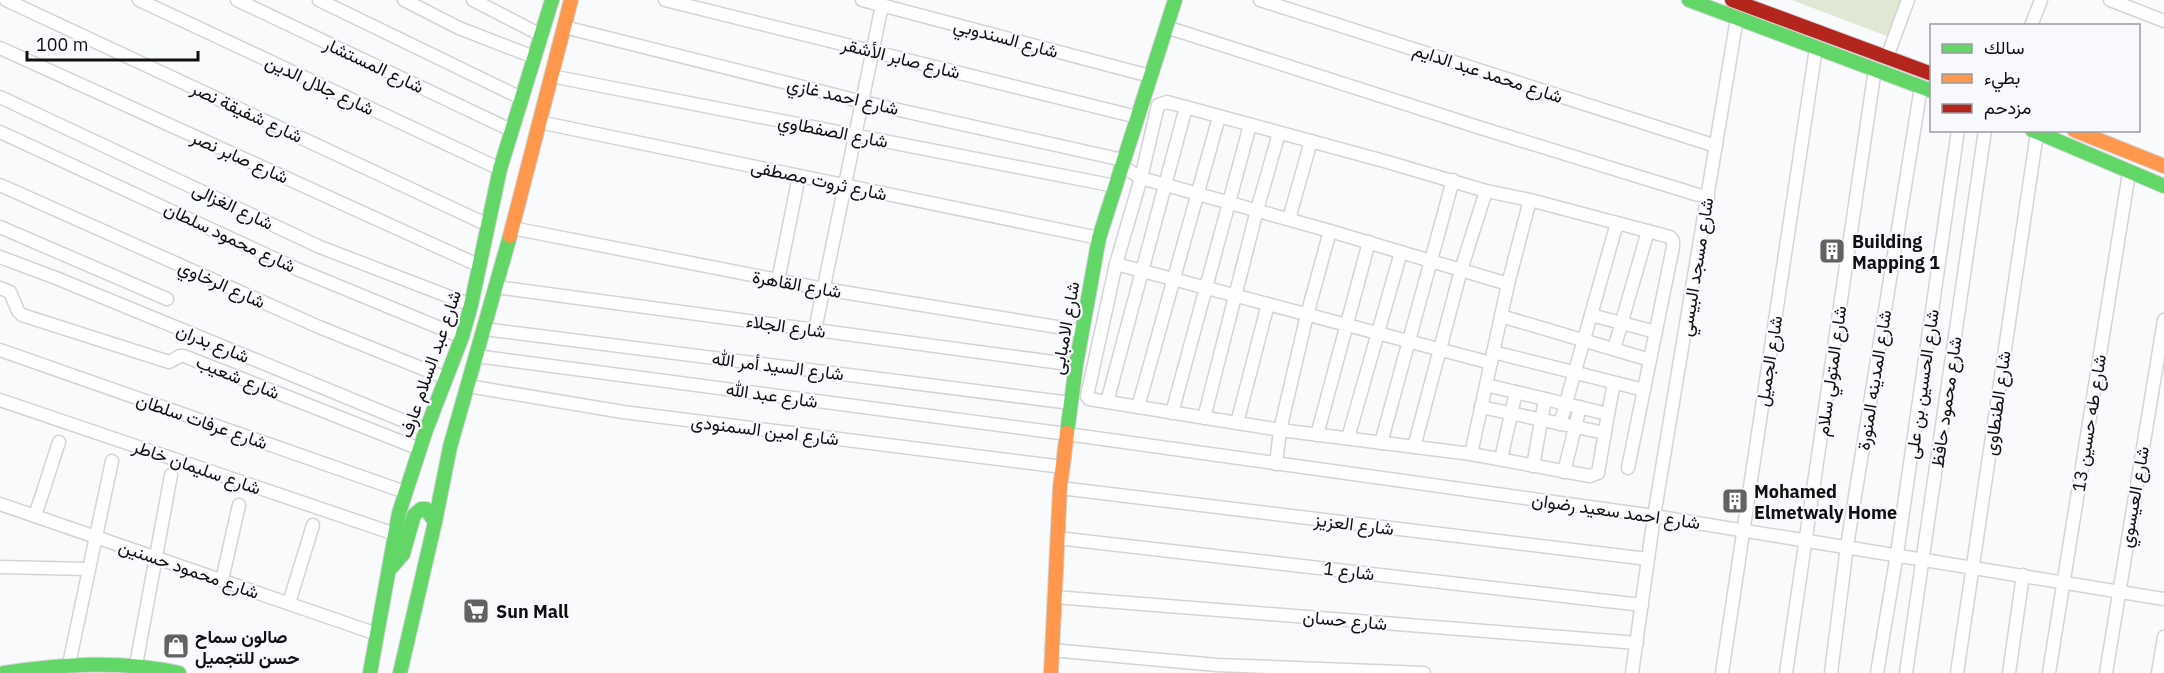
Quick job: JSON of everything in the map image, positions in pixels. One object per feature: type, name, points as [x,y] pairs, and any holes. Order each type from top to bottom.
[{"type":"main road","points":[[400,673],[450,447],[512,228],[571,0]]},
{"type":"main road","name":"شارع الامبابى","points":[[1051,673],[1060,488],[1082,331],[1100,238],[1175,0]]},
{"type":"main road","points":[[1689,0],[1926,89]]},
{"type":"main road","points":[[1732,0],[1930,73]]},
{"type":"main road","name":"شارع عبد السلام عارف","points":[[370,673],[395,534],[405,492],[462,337],[480,266],[500,169],[541,34],[546,2]]},
{"type":"main road","points":[[1796,41],[1800,25]]},
{"type":"main road","points":[[2034,132],[2164,186]]},
{"type":"main road","points":[[2079,132],[2164,166]]},
{"type":"main road","points":[[412,470],[419,479],[426,480],[438,469],[450,447]]},
{"type":"main road","points":[[389,570],[404,554],[414,514],[421,509],[426,509],[435,522]]},
{"type":"main road","points":[[4,673],[69,664],[136,665],[179,673]]},
{"type":"street","name":"شارع شفيقة نصر","points":[[6,0],[488,225]]},
{"type":"street","name":"شارع جلال الدين","points":[[139,0],[500,169]]},
{"type":"street","name":"شارع المستشار","points":[[237,0],[511,130]]},
{"type":"street","points":[[319,0],[521,98]]},
{"type":"street","points":[[404,0],[459,28],[534,57]]},
{"type":"street","points":[[473,0],[541,34]]},
{"type":"street","name":"شارع صابر الأشقر","points":[[665,0],[1137,117]]},
{"type":"street","name":"شارع السندوبي","points":[[862,0],[1150,76]]},
{"type":"street","name":"شارع محمد عبد الدايم","points":[[1260,0],[1716,146]]},
{"type":"street","points":[[1887,57],[1908,0]]},
{"type":"street","points":[[2032,24],[2041,0]]},
{"type":"street","points":[[2110,0],[2164,21]]},
{"type":"street","points":[[815,330],[882,5]]},
{"type":"street","name":"شارع مسجد البيسي","points":[[1632,673],[1654,516],[1737,18]]},
{"type":"street","name":"شارع احمد غازي","points":[[564,27],[1122,164],[1141,178],[1508,284]]},
{"type":"street","points":[[1166,27],[1708,198]]},
{"type":"street","name":"شارع صابر نصر","points":[[0,48],[480,266]]},
{"type":"street","name":"شارع الجميل","points":[[1722,673],[1816,48]]},
{"type":"street","name":"شارع المتولي سلام","points":[[1786,673],[1875,69]]},
{"type":"street","name":"شارع الصفطاوي","points":[[551,76],[1115,186]]},
{"type":"street","name":"شارع المدينه المنورة","points":[[1831,673],[1847,546],[1926,89]]},
{"type":"street","name":"شارع الغزالى","points":[[0,97],[320,247],[471,304]]},
{"type":"street","points":[[1614,383],[1598,473],[1594,476],[1471,454],[1280,430],[1092,400],[1087,396],[1116,264],[1141,178],[1158,105],[1167,102],[1486,191],[1530,200],[1670,237],[1673,241],[1628,468]]},
{"type":"street","points":[[1107,402],[1186,107]]},
{"type":"street","points":[[1138,407],[1219,117]]},
{"type":"street","name":"شارع ثروت مصطفى","points":[[539,122],[1100,238]]},
{"type":"street","points":[[1172,413],[1204,287],[1250,125]]},
{"type":"street","name":"شارع محمود سلطان","points":[[0,132],[297,268],[462,337]]},
{"type":"street","name":"شارع الحسين بن على","points":[[1877,673],[1898,554],[1958,132]]},
{"type":"street","name":"شارع محمود حافظ","points":[[1906,673],[1985,132]]},
{"type":"street","name":"شارع الطنطاوى","points":[[1958,673],[2034,132]]},
{"type":"street","points":[[1204,418],[1257,210],[1280,133]]},
{"type":"street","points":[[1289,219],[1311,141]]},
{"type":"street","name":"شارع طه حسين 13","points":[[2049,673],[2129,173]]},
{"type":"street","points":[[778,281],[799,177]]},
{"type":"street","points":[[1381,443],[1453,180]]},
{"type":"street","name":"شارع الرخاوي","points":[[0,184],[319,327],[446,378]]},
{"type":"street","points":[[1414,447],[1461,270],[1486,191]]},
{"type":"street","points":[[1471,454],[1508,284],[1530,200]]},
{"type":"street","points":[[1560,423],[1617,223]]},
{"type":"street","points":[[0,227],[167,299]]},
{"type":"street","name":"شارع القاهرة","points":[[512,228],[778,281],[1082,331]]},
{"type":"street","points":[[1275,464],[1280,430],[1307,315],[1330,231]]},
{"type":"street","points":[[1614,349],[1648,231]]},
{"type":"street","points":[[1317,435],[1369,242]]},
{"type":"street","points":[[1348,438],[1401,252]]},
{"type":"street","name":"شارع بدران","points":[[0,257],[426,430]]},
{"type":"street","points":[[1116,264],[1440,350],[1573,373],[1644,390]]},
{"type":"street","name":"شارع الجلاء","points":[[496,287],[1076,364]]},
{"type":"street","name":"شارع شعيب","points":[[1,292],[10,292],[22,315],[169,362],[184,356],[420,449]]},
{"type":"street","points":[[1237,423],[1268,304]]},
{"type":"street","points":[[1590,315],[1656,332]]},
{"type":"street","points":[[1501,316],[1650,360]]},
{"type":"street","name":"شارع العيسوي","points":[[2106,673],[2164,320]]},
{"type":"street","name":"شارع السيد أمر الله","points":[[484,329],[1071,403]]},
{"type":"street","name":"شارع عرفات سلطان","points":[[0,350],[405,492]]},
{"type":"street","name":"شارع عبد الله","points":[[476,356],[1067,434]]},
{"type":"street","points":[[1486,385],[1608,414]]},
{"type":"street","name":"شارع امين السمنودى","points":[[468,386],[633,414],[1063,467]]},
{"type":"street","points":[[1501,459],[1516,392]]},
{"type":"street","points":[[1533,466],[1545,399]]},
{"type":"street","name":"شارع سليمان خاطر","points":[[0,400],[395,534]]},
{"type":"street","points":[[1481,407],[1605,433]]},
{"type":"street","points":[[1564,472],[1580,407]]},
{"type":"street","name":"شارع احمد سعيد رضوان","points":[[1067,434],[1744,529],[2164,598]]},
{"type":"street","points":[[35,516],[59,442]]},
{"type":"street","points":[[69,664],[112,461]]},
{"type":"street","points":[[136,665],[171,475]]},
{"type":"street","name":"شارع العزيز","points":[[1060,488],[1648,559]]},
{"type":"street","name":"شارع محمود حسنين","points":[[0,504],[377,634]]},
{"type":"street","points":[[222,580],[239,505]]},
{"type":"street","points":[[290,603],[313,525]]},
{"type":"street","name":"شارع 1","points":[[1057,538],[1642,605]]},
{"type":"street","points":[[0,567],[88,569]]},
{"type":"street","points":[[2009,673],[2023,575]]},
{"type":"street","name":"شارع حسان","points":[[1054,597],[1636,643]]},
{"type":"street","points":[[2158,673],[2164,637]]},
{"type":"street","points":[[1051,650],[1217,665],[1424,673]]},
{"type":"green space","points":[[1792,0],[1905,0],[1892,38]]},
{"type":"traffic: fast","points":[[370,673],[399,513],[426,430],[462,337],[500,169],[552,0]]},
{"type":"traffic: fast","points":[[1067,433],[1076,365],[1099,238],[1175,0]]},
{"type":"traffic: fast","points":[[1689,0],[1930,90]]},
{"type":"traffic: fast","points":[[2037,132],[2164,186]]},
{"type":"traffic: fast","points":[[400,673],[450,447],[510,236]]},
{"type":"traffic: fast","points":[[390,569],[403,554],[414,515],[421,509],[426,509],[435,522]]},
{"type":"traffic: fast","points":[[4,673],[48,667],[91,665],[135,666],[179,673]]},
{"type":"traffic: slow","points":[[510,236],[571,0]]},
{"type":"traffic: slow","points":[[2079,132],[2164,166]]},
{"type":"traffic: slow","points":[[1051,673],[1060,488],[1067,433]]},
{"type":"traffic: jam","points":[[1732,0],[1930,73]]},
{"type":"place","name":"Building Mapping 1","points":[[1832,251]]},
{"type":"place","name":"Mohamed Elmetwaly Home","points":[[1735,501]]},
{"type":"place","name":"Sun Mall","points":[[476,611]]},
{"type":"place","name":"صالون سماح حسن للتجميل","points":[[176,646]]}]
